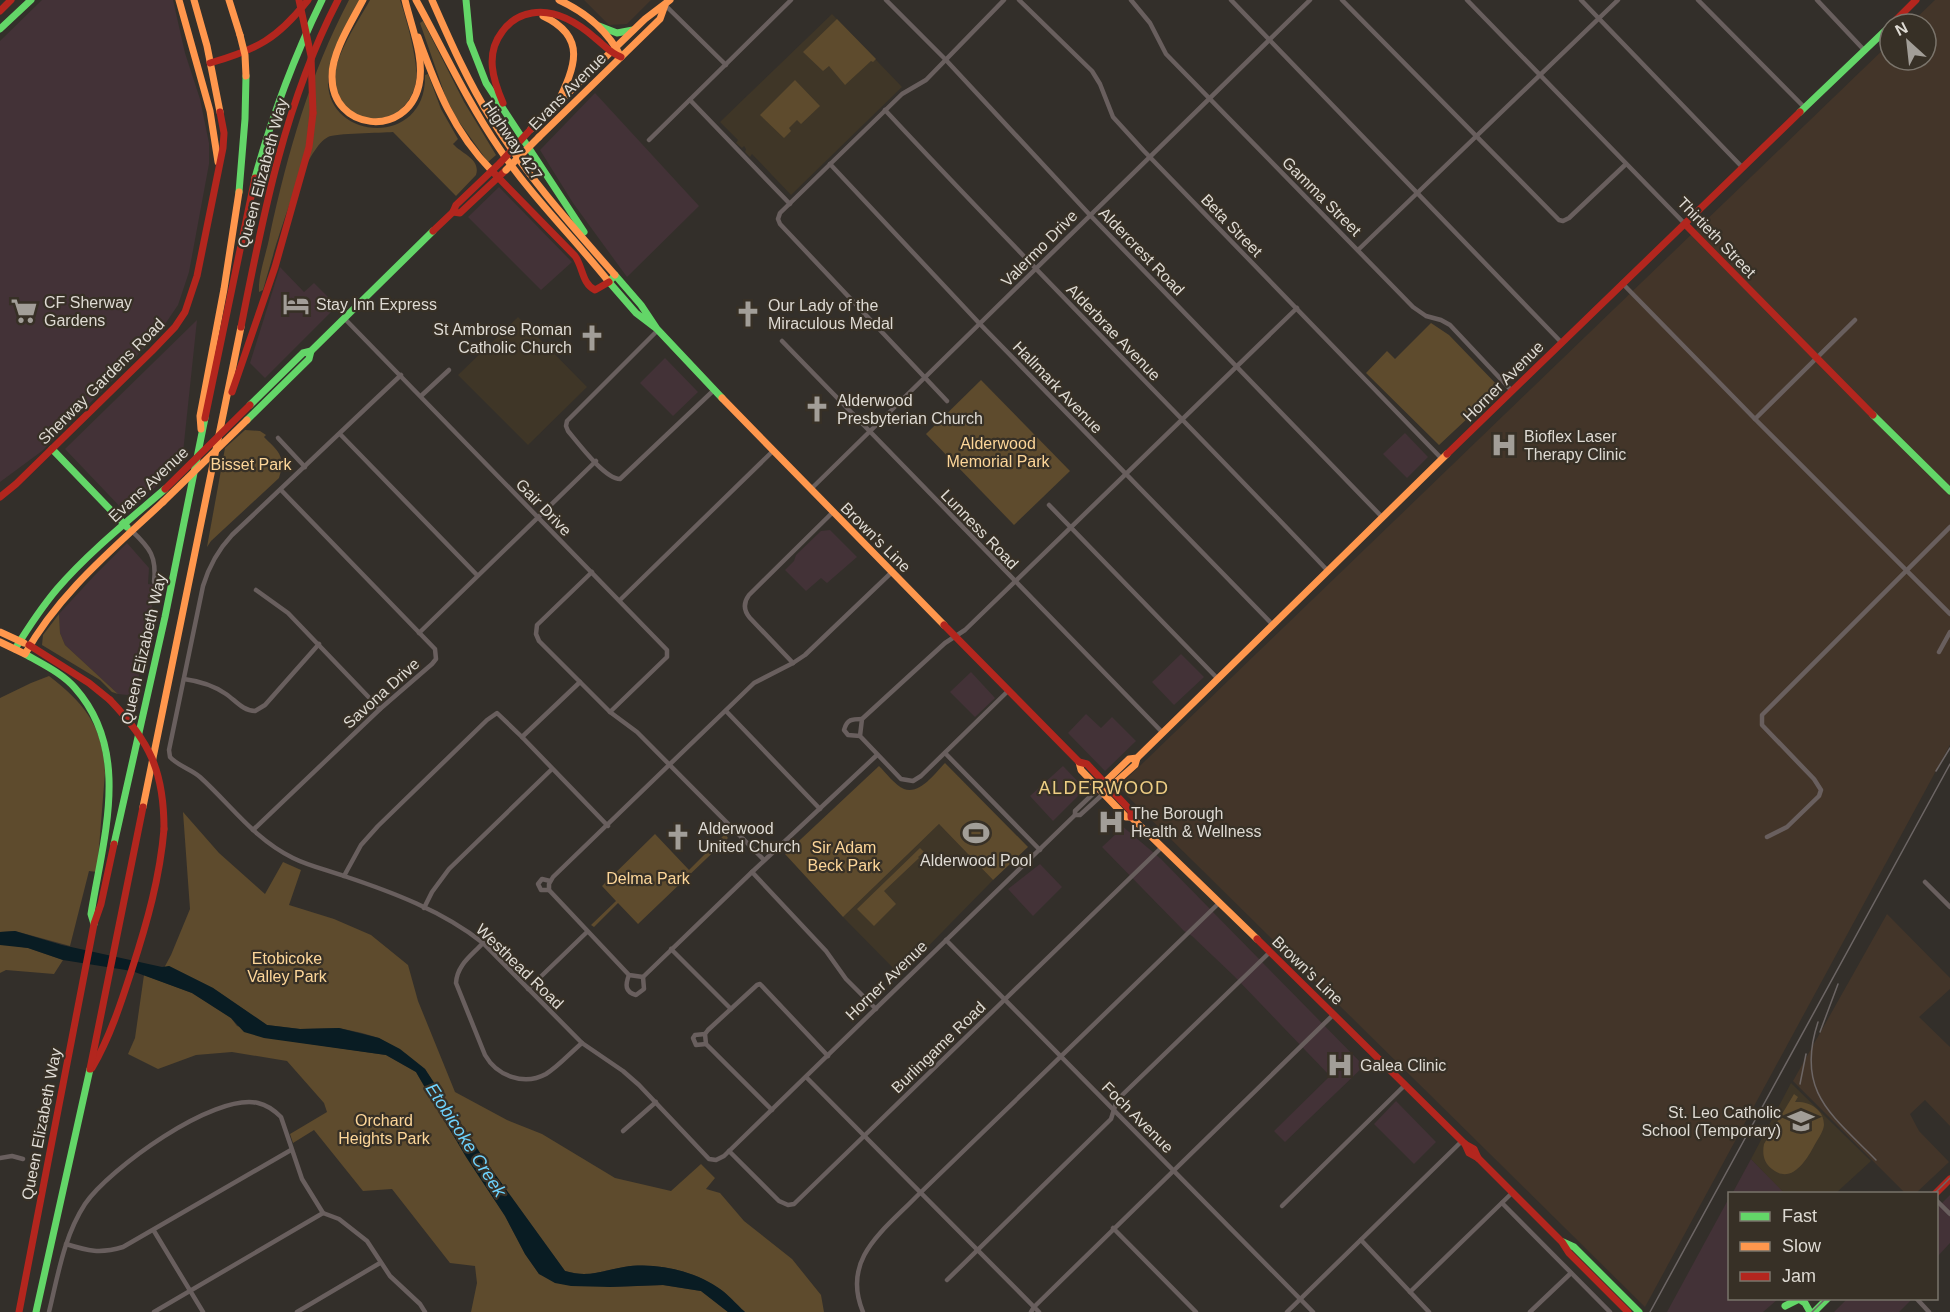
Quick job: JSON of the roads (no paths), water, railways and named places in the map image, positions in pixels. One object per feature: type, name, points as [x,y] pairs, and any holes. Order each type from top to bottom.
[{"type":"main road","points":[[0,11],[11,0]]},
{"type":"main road","points":[[0,29],[30,0]]},
{"type":"main road","name":"Sherway Gardens Road","points":[[179,0],[210,111],[219,164]]},
{"type":"main road","name":"Sherway Gardens Road","points":[[0,497],[153,351],[185,312],[197,276],[223,148],[224,133],[221,110],[194,0]]},
{"type":"main road","points":[[202,442],[200,416],[228,264],[247,115],[244,55],[229,0]]},
{"type":"main road","points":[[223,418],[275,267],[309,147],[313,113],[314,69],[299,0]]},
{"type":"main road","points":[[198,66],[254,50],[271,40],[290,23],[308,0]]},
{"type":"main road","name":"Queen Elizabeth Way","points":[[19,1312],[94,925],[101,904],[165,617],[249,207],[267,134],[300,47],[322,0]]},
{"type":"main road","name":"Queen Elizabeth Way","points":[[36,1312],[89,1074],[252,270],[280,150],[303,76],[338,0]]},
{"type":"main road","points":[[363,0],[336,59],[332,77],[337,100],[348,114],[362,121],[375,123],[392,120],[402,114],[414,102],[417,94],[420,72],[405,0]]},
{"type":"main road","points":[[405,0],[427,64],[449,117],[471,150],[574,255],[580,264],[588,287],[595,290],[609,282],[615,275]]},
{"type":"main road","name":"Highway 427","points":[[418,0],[458,79],[498,147],[534,195],[609,282]]},
{"type":"main road","name":"Highway 427","points":[[432,0],[464,70],[491,118],[542,189],[615,275]]},
{"type":"main road","points":[[466,0],[467,28],[486,83],[585,233],[590,246]]},
{"type":"main road","points":[[559,0],[613,32],[633,30]]},
{"type":"main road","name":"Horner Avenue","points":[[1904,12],[1916,0]]},
{"type":"main road","name":"Evans Avenue","points":[[453,212],[460,213],[499,177],[660,19],[667,2]]},
{"type":"main road","name":"Evans Avenue","points":[[15,649],[59,587],[165,489],[303,353],[310,351],[453,212],[456,205],[556,104],[654,10],[667,2]]},
{"type":"main road","points":[[513,126],[496,86],[492,57],[500,32],[520,16],[549,13],[562,16],[585,31],[609,53],[621,57]]},
{"type":"main road","points":[[534,14],[553,20],[564,28],[571,39],[574,65],[556,104]]},
{"type":"main road","points":[[592,21],[616,46],[621,57]]},
{"type":"main road","name":"Horner Avenue","points":[[1101,791],[1136,765],[1137,758],[1162,732],[1327,570],[1878,38]]},
{"type":"main road","points":[[200,76],[212,73]]},
{"type":"main road","name":"Thirtieth Street","points":[[1685,224],[1950,490]]},
{"type":"main road","name":"Brown's Line","points":[[615,275],[658,329],[714,390],[1079,762],[1081,770],[1126,817],[1131,817],[1334,1014],[1463,1143],[1471,1155],[1478,1158],[1513,1192],[1628,1312]]},
{"type":"main road","name":"Brown's Line","points":[[609,282],[636,313],[658,329]]},
{"type":"main road","name":"Evans Avenue","points":[[25,654],[29,645],[61,602],[309,359],[310,351]]},
{"type":"main road","points":[[52,449],[132,531]]},
{"type":"main road","points":[[0,632],[29,645],[89,683],[110,700],[146,742],[161,784],[165,809],[163,857],[159,879],[124,992],[100,1053],[89,1074]]},
{"type":"main road","points":[[0,642],[59,675],[86,701],[98,720],[109,764],[109,790],[106,825],[90,914],[94,925]]},
{"type":"main road","name":"Brown's Line","points":[[1079,762],[1087,764],[1107,785],[1131,811],[1131,817]]},
{"type":"main road","points":[[1937,1192],[1950,1179]]},
{"type":"main road","name":"Brown's Line","points":[[1562,1242],[1574,1247],[1639,1312]]},
{"type":"main road","points":[[1779,1312],[1791,1300]]},
{"type":"main road","points":[[1785,1306],[1797,1300]]},
{"type":"main road","points":[[1800,1300],[1812,1312],[1835,1300]]},
{"type":"main road","points":[[1821,1306],[1827,1300]]},
{"type":"street","points":[[649,140],[791,0]]},
{"type":"street","name":"Aldercrest Road","points":[[886,0],[1382,517]]},
{"type":"street","points":[[947,401],[778,219],[780,213],[885,110],[902,94],[926,80],[1004,0]]},
{"type":"street","name":"Beta Street","points":[[1018,0],[1092,71],[1100,84],[1113,117],[1149,156],[1442,459]]},
{"type":"street","name":"Gamma Street","points":[[1131,0],[1150,22],[1166,54],[1208,98],[1413,307],[1426,316],[1450,325],[1512,391]]},
{"type":"street","points":[[1231,0],[1561,342]]},
{"type":"street","name":"Valermo Drive","points":[[811,489],[1089,214],[1310,0]]},
{"type":"street","points":[[1342,0],[1557,219],[1563,221],[1569,218],[1626,164]]},
{"type":"street","name":"Thirtieth Street","points":[[1467,0],[1685,224]]},
{"type":"street","points":[[1581,0],[1743,168]]},
{"type":"street","points":[[1358,250],[1617,0]]},
{"type":"street","points":[[1698,0],[1805,108]]},
{"type":"street","points":[[1817,0],[1865,51]]},
{"type":"street","points":[[667,2],[726,64]]},
{"type":"street","points":[[690,100],[790,204]]},
{"type":"street","name":"Alderbrae Avenue","points":[[885,110],[1035,269],[1327,570]]},
{"type":"street","name":"Hallmark Avenue","points":[[830,164],[979,323],[1272,624]]},
{"type":"street","points":[[1622,283],[1755,420],[1950,614]]},
{"type":"street","points":[[860,736],[862,719],[945,643],[965,630],[1298,308]]},
{"type":"street","name":"Gair Drive","points":[[344,318],[668,650],[667,657],[610,712]]},
{"type":"street","points":[[1755,420],[1855,320]]},
{"type":"street","points":[[658,329],[567,420],[567,430],[612,478],[620,479],[714,390]]},
{"type":"street","name":"Lunness Road","points":[[782,341],[1162,732]]},
{"type":"street","points":[[421,396],[449,370]]},
{"type":"street","points":[[319,644],[265,705],[255,711],[246,710],[218,689],[198,681],[184,679],[203,586],[211,565],[224,543],[400,375]]},
{"type":"street","points":[[340,434],[477,575]]},
{"type":"street","points":[[278,438],[305,467]]},
{"type":"street","points":[[620,600],[773,451]]},
{"type":"street","points":[[419,633],[596,461]]},
{"type":"street","name":"Savona Drive","points":[[253,830],[436,659],[435,649],[281,490]]},
{"type":"street","points":[[1049,505],[1217,678]]},
{"type":"street","points":[[793,663],[750,618],[746,611],[746,601],[749,595],[833,512]]},
{"type":"street","points":[[1767,837],[1787,827],[1819,796],[1821,790],[1814,779],[1762,725],[1762,715],[1950,527]]},
{"type":"street","points":[[132,531],[152,555],[155,567],[154,582]]},
{"type":"street","points":[[592,572],[537,625],[536,634],[539,641],[610,712],[638,732],[764,860]]},
{"type":"street","points":[[549,890],[550,881],[758,680],[805,656],[892,572]]},
{"type":"street","points":[[256,590],[288,613],[380,709]]},
{"type":"street","points":[[1939,652],[1950,632]]},
{"type":"street","name":"Westhead Road","points":[[184,679],[169,750],[172,760],[199,776],[253,830],[271,845],[291,857],[424,908],[460,926],[483,943],[582,1043],[623,1071],[656,1102],[705,1156],[713,1161]]},
{"type":"street","points":[[522,736],[580,682]]},
{"type":"street","points":[[862,719],[851,719],[846,723],[844,730],[848,735],[860,736],[901,779],[911,781],[921,776],[1009,690]]},
{"type":"street","points":[[726,711],[820,809]]},
{"type":"street","points":[[344,876],[361,845],[378,825],[497,713],[608,826]]},
{"type":"street","points":[[945,753],[1040,850]]},
{"type":"street","points":[[640,977],[877,755]]},
{"type":"street","points":[[424,908],[432,892],[449,869],[552,769]]},
{"type":"street","name":"Horner Avenue","points":[[713,1161],[721,1158],[772,1110],[1075,816],[1075,811],[1101,791]]},
{"type":"street","name":"Burlingame Road","points":[[729,1151],[779,1201],[788,1205],[794,1204],[1162,847]]},
{"type":"street","points":[[752,872],[826,951],[846,979],[876,1009]]},
{"type":"street","points":[[550,881],[542,879],[538,884],[540,890],[549,890],[629,975],[640,977]]},
{"type":"street","points":[[1925,882],[1950,907]]},
{"type":"street","points":[[863,1312],[858,1300],[856,1284],[858,1268],[869,1245],[1220,903]]},
{"type":"street","points":[[528,989],[587,932]]},
{"type":"street","name":"Foch Avenue","points":[[946,940],[1313,1312]]},
{"type":"street","points":[[483,943],[461,966],[456,983],[491,1065],[509,1077],[535,1078],[547,1073],[582,1043]]},
{"type":"street","points":[[671,949],[730,1009]]},
{"type":"street","points":[[947,1280],[1111,1119],[1117,1100],[1270,952]]},
{"type":"street","points":[[629,975],[626,988],[631,994],[636,995],[644,989],[640,977]]},
{"type":"street","points":[[706,1044],[696,1045],[693,1038],[695,1035],[705,1034],[760,984],[828,1056]]},
{"type":"street","points":[[1033,1310],[1113,1228],[1334,1014]]},
{"type":"street","points":[[705,1034],[706,1044],[772,1110]]},
{"type":"street","points":[[806,1077],[977,1249],[1033,1310],[1038,1312]]},
{"type":"street","points":[[1282,1206],[1405,1085]]},
{"type":"street","points":[[49,1312],[66,1244],[84,1205],[95,1191],[122,1166],[164,1137],[220,1108],[246,1102],[256,1102],[266,1106],[281,1117],[302,1179],[322,1213],[339,1219],[360,1234],[397,1284],[420,1304],[425,1312]]},
{"type":"street","points":[[623,1131],[656,1102]]},
{"type":"street","points":[[1287,1312],[1463,1143]]},
{"type":"street","points":[[66,1244],[91,1251],[107,1252],[123,1247],[291,1150]]},
{"type":"street","points":[[0,1158],[12,1156],[23,1159]]},
{"type":"street","points":[[1410,1292],[1513,1192]]},
{"type":"street","points":[[1938,1202],[1950,1214]]},
{"type":"street","points":[[1502,1203],[1610,1312]]},
{"type":"street","points":[[154,1312],[322,1213]]},
{"type":"street","points":[[1113,1228],[1196,1312]]},
{"type":"street","points":[[154,1231],[202,1312]]},
{"type":"street","points":[[1360,1240],[1429,1312]]},
{"type":"street","points":[[297,1312],[380,1263]]},
{"type":"street","points":[[1530,1312],[1571,1273]]},
{"type":"street","points":[[1917,1300],[1929,1312]]},
{"type":"water","name":"Etobicoke Creek","points":[[15,931],[62,945],[162,967],[169,966],[213,988],[267,1025],[300,1029],[339,1028],[379,1038],[400,1049],[425,1069],[484,1159],[565,1271],[588,1274],[636,1266],[672,1269],[707,1281],[724,1292],[745,1312],[728,1312],[701,1291],[663,1285],[610,1287],[571,1286],[555,1283],[539,1274],[525,1254],[505,1216],[466,1157],[416,1072],[386,1055],[264,1038],[244,1032],[231,1018],[192,993],[132,971],[63,960],[28,948],[0,945],[0,932]]},
{"type":"tram line","points":[[1936,1192],[1950,1178]]},
{"type":"tram line","points":[[1812,1312],[1824,1300]]},
{"type":"railway","points":[[1936,771],[1950,748]]},
{"type":"railway","points":[[1650,1312],[1950,764]]},
{"type":"railway","points":[[1820,1032],[1838,984]]},
{"type":"railway","points":[[1818,1022],[1812,1046],[1811,1067],[1815,1085],[1832,1115],[1876,1160]]},
{"type":"railway","points":[[1800,1084],[1806,1054]]},
{"type":"place","name":"Stay Inn Express","points":[[296,304]]},
{"type":"place","name":"CF Sherway Gardens","points":[[24,311]]},
{"type":"place","name":"Our Lady of the Miraculous Medal","points":[[748,314]]},
{"type":"place","name":"St Ambrose Roman Catholic Church","points":[[592,338]]},
{"type":"place","name":"Alderwood Presbyterian Church","points":[[817,409]]},
{"type":"place","name":"Bioflex Laser Therapy Clinic","points":[[1504,445]]},
{"type":"place","name":"The Borough Health & Wellness","points":[[1111,822]]},
{"type":"place","name":"Alderwood Pool","points":[[976,833]]},
{"type":"place","name":"Alderwood United Church","points":[[678,837]]},
{"type":"place","name":"Galea Clinic","points":[[1340,1065]]},
{"type":"place","name":"St. Leo Catholic School (Temporary)","points":[[1801,1121]]},
{"type":"district","name":"ALDERWOOD","points":[[1104,788]]},
{"type":"park label","name":"Alderwood Memorial Park","points":[[998,452]]},
{"type":"park label","name":"Bisset Park","points":[[251,464]]},
{"type":"park label","name":"Sir Adam Beck Park","points":[[844,856]]},
{"type":"park label","name":"Delma Park","points":[[648,878]]},
{"type":"park label","name":"Etobicoke Valley Park","points":[[287,967]]},
{"type":"park label","name":"Orchard Heights Park","points":[[384,1129]]}]
